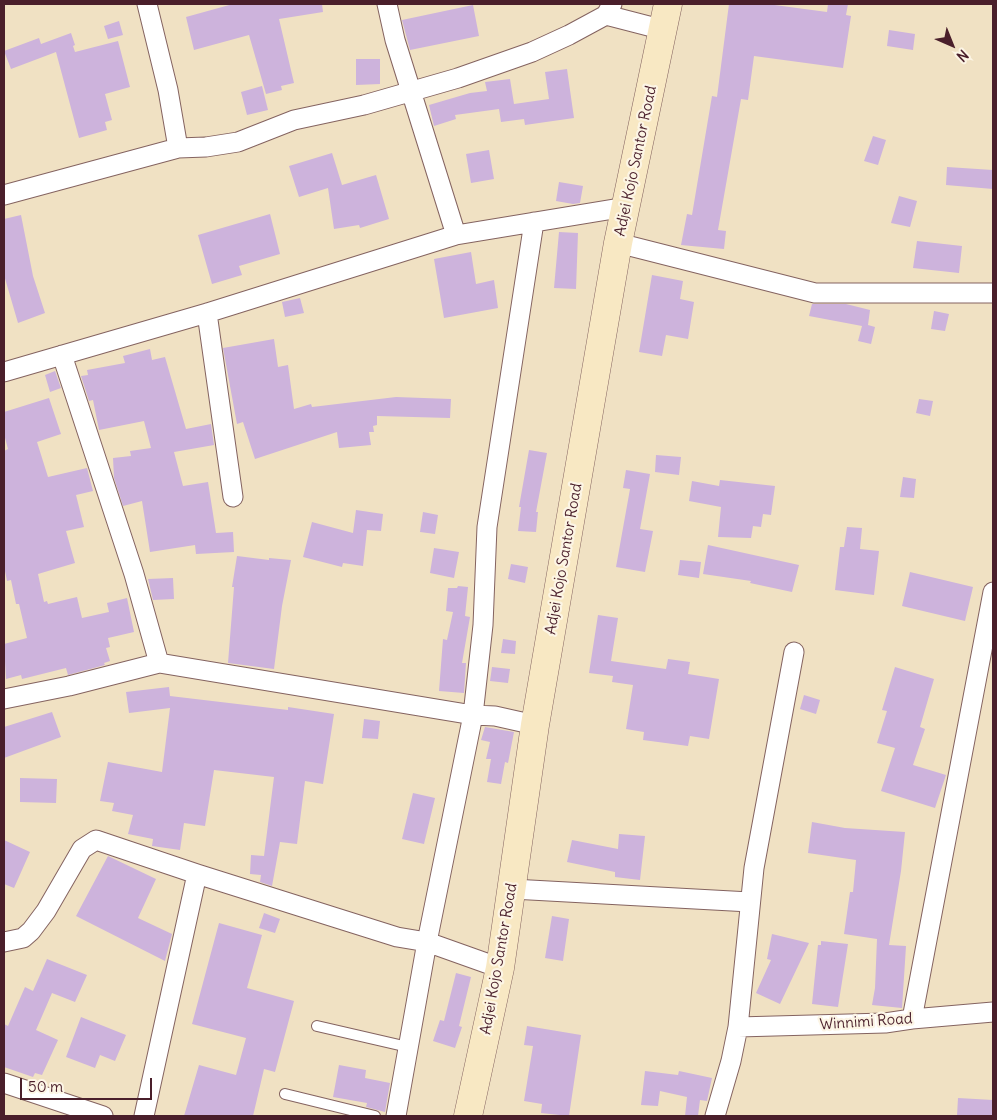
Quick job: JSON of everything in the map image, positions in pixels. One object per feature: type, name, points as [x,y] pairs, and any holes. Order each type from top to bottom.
[{"type":"street","points":[[147,4],[168,90],[178,148]]},
{"type":"street","points":[[387,4],[411,91],[456,235]]},
{"type":"street","points":[[4,195],[178,148],[206,147],[238,142],[294,120],[364,105],[458,78],[532,52],[609,9],[666,17]]},
{"type":"street","name":"Adjei Kojo Santor Road","points":[[468,1116],[500,968],[535,724],[618,243],[666,17]]},
{"type":"street","points":[[4,372],[208,313],[456,235],[626,207]]},
{"type":"street","points":[[396,1116],[427,942],[472,715],[483,625],[487,527],[534,222]]},
{"type":"street","points":[[618,243],[815,293],[993,293]]},
{"type":"street","points":[[208,313],[233,497]]},
{"type":"street","points":[[62,355],[134,574],[159,663]]},
{"type":"street","points":[[912,1019],[993,592]]},
{"type":"street","points":[[715,1116],[731,1061],[738,1027],[754,868],[794,652]]},
{"type":"street","points":[[4,699],[69,686],[159,663],[535,724]]},
{"type":"street","points":[[4,942],[23,938],[31,931],[46,911],[82,850],[96,840],[397,938],[427,942],[500,968]]},
{"type":"street","points":[[144,1116],[197,874]]},
{"type":"street","points":[[512,889],[750,902]]},
{"type":"street","name":"Winnimi Road","points":[[738,1027],[876,1024],[993,1012]]},
{"type":"street","points":[[4,1083],[103,1116]]},
{"type":"lane","points":[[317,1026],[408,1047]]},
{"type":"lane","points":[[286,1094],[375,1116]]},
{"type":"building","points":[[233,4],[322,4],[323,12],[279,19],[294,83],[281,86],[282,90],[266,94],[249,35],[194,50],[186,17]]},
{"type":"building","points":[[729,4],[767,4],[827,12],[828,4],[848,4],[846,15],[851,16],[843,68],[754,56],[748,100],[741,99],[718,230],[726,231],[724,249],[681,245],[687,214],[692,215],[712,96],[717,97]]},
{"type":"building","points":[[473,5],[479,36],[410,50],[402,20]]},
{"type":"building","points":[[119,21],[123,35],[108,39],[104,26]]},
{"type":"building","points":[[889,30],[915,34],[913,50],[887,46]]},
{"type":"building","points":[[71,33],[75,52],[118,41],[130,87],[105,94],[112,120],[105,122],[107,130],[79,138],[56,52],[11,69],[4,51],[39,38],[41,44]]},
{"type":"building","points":[[356,59],[380,59],[380,84],[356,85]]},
{"type":"building","points":[[567,69],[574,118],[525,125],[524,119],[501,122],[499,109],[455,115],[456,119],[434,126],[429,105],[470,93],[487,91],[485,82],[510,79],[514,104],[549,99],[545,72]]},
{"type":"building","points":[[262,86],[268,110],[247,115],[241,92]]},
{"type":"building","points":[[873,136],[886,140],[878,165],[864,161]]},
{"type":"building","points":[[489,150],[494,179],[471,183],[466,154]]},
{"type":"building","points":[[332,153],[342,185],[376,175],[389,219],[360,228],[359,225],[334,229],[328,188],[299,197],[289,166]]},
{"type":"building","points":[[947,167],[993,170],[993,189],[946,185]]},
{"type":"building","points":[[559,182],[583,186],[580,203],[573,204],[556,201]]},
{"type":"building","points":[[899,196],[917,201],[910,227],[891,223]]},
{"type":"building","points":[[270,214],[280,254],[239,266],[242,275],[212,284],[198,235]]},
{"type":"building","points":[[21,215],[33,276],[45,313],[18,323],[4,275],[4,219]]},
{"type":"building","points":[[559,232],[578,233],[576,289],[554,288]]},
{"type":"building","points":[[917,241],[962,246],[959,273],[913,268]]},
{"type":"building","points":[[471,252],[476,284],[494,280],[498,308],[444,318],[434,259]]},
{"type":"building","points":[[652,275],[683,281],[680,299],[694,302],[688,339],[666,335],[662,356],[639,352]]},
{"type":"building","points":[[300,298],[304,313],[285,317],[282,302]]},
{"type":"building","points":[[812,304],[846,304],[870,310],[868,325],[875,327],[871,344],[858,341],[862,326],[809,316]]},
{"type":"building","points":[[934,311],[949,314],[945,331],[931,329]]},
{"type":"building","points":[[274,339],[278,367],[288,365],[294,409],[311,404],[312,407],[396,397],[451,399],[450,418],[377,416],[377,425],[373,426],[374,432],[369,432],[371,445],[339,448],[337,432],[255,459],[243,422],[237,424],[223,348]]},
{"type":"building","points":[[150,349],[152,360],[165,357],[186,429],[211,424],[214,445],[174,452],[183,486],[208,482],[216,533],[233,532],[234,552],[196,554],[195,545],[150,552],[142,501],[123,506],[114,478],[113,458],[131,456],[130,451],[151,448],[144,421],[99,430],[93,400],[89,401],[81,376],[88,375],[87,370],[125,363],[123,356]]},
{"type":"building","points":[[55,371],[61,388],[50,392],[45,375]]},
{"type":"building","points":[[49,398],[61,434],[37,442],[48,477],[87,468],[93,491],[76,495],[84,527],[66,531],[75,563],[38,574],[44,602],[47,601],[48,604],[77,597],[82,618],[109,612],[107,603],[127,598],[134,632],[108,638],[110,647],[106,648],[110,661],[104,663],[105,665],[68,675],[66,668],[22,679],[21,675],[6,679],[4,644],[27,638],[19,604],[16,604],[11,580],[7,581],[4,566],[4,451],[8,449],[4,434],[4,412]]},
{"type":"building","points":[[919,399],[933,401],[930,416],[916,413]]},
{"type":"building","points":[[529,450],[547,453],[536,512],[538,512],[536,532],[518,531],[521,507],[519,507]]},
{"type":"building","points":[[656,455],[681,457],[679,475],[655,472]]},
{"type":"building","points":[[626,470],[650,474],[640,529],[653,531],[645,572],[616,567],[630,489],[623,488]]},
{"type":"building","points":[[903,477],[916,479],[914,498],[900,497]]},
{"type":"building","points":[[720,480],[775,486],[771,515],[763,514],[761,527],[753,526],[751,538],[718,537],[721,507],[689,501],[692,481],[719,486]]},
{"type":"building","points":[[356,510],[383,514],[381,531],[367,530],[363,566],[343,563],[342,567],[303,557],[312,522],[353,533]]},
{"type":"building","points":[[423,512],[438,515],[435,534],[420,532]]},
{"type":"building","points":[[847,527],[862,528],[860,549],[879,551],[874,595],[835,590],[840,547],[844,547]]},
{"type":"building","points":[[708,545],[799,565],[792,592],[750,583],[751,581],[703,574]]},
{"type":"building","points":[[434,548],[459,552],[454,578],[430,573]]},
{"type":"building","points":[[237,556],[269,560],[269,558],[291,560],[282,606],[274,669],[228,663],[234,587],[232,587]]},
{"type":"building","points":[[680,560],[701,562],[699,578],[678,575]]},
{"type":"building","points":[[511,564],[528,567],[525,583],[508,579]]},
{"type":"building","points":[[910,572],[973,587],[965,621],[902,606]]},
{"type":"building","points":[[173,578],[174,599],[153,600],[148,579]]},
{"type":"building","points":[[458,586],[468,587],[465,616],[470,617],[462,663],[466,663],[464,693],[439,691],[443,639],[447,640],[453,612],[446,611],[448,588],[457,588]]},
{"type":"building","points":[[598,615],[618,618],[611,661],[666,669],[668,659],[690,662],[688,674],[719,679],[709,739],[690,736],[688,746],[643,740],[644,732],[626,729],[633,685],[612,682],[613,676],[589,673]]},
{"type":"building","points":[[503,639],[516,641],[515,654],[501,653]]},
{"type":"building","points":[[492,667],[510,669],[508,683],[490,681]]},
{"type":"building","points":[[895,667],[934,679],[920,727],[925,729],[913,765],[946,775],[935,808],[881,791],[895,748],[877,743],[887,711],[882,710]]},
{"type":"building","points":[[169,687],[170,696],[288,710],[288,707],[334,714],[323,784],[305,781],[297,844],[280,842],[272,886],[260,882],[261,875],[250,874],[251,855],[264,856],[274,777],[214,770],[205,826],[184,823],[180,850],[152,846],[153,839],[128,834],[133,815],[112,811],[114,803],[100,801],[108,762],[162,772],[170,708],[129,713],[126,692]]},
{"type":"building","points":[[804,695],[820,700],[816,714],[800,709]]},
{"type":"building","points":[[52,712],[61,737],[4,758],[4,727]]},
{"type":"building","points":[[364,719],[380,721],[378,739],[362,738]]},
{"type":"building","points":[[485,727],[514,732],[508,763],[505,762],[501,784],[487,782],[491,759],[486,759],[490,742],[481,740]]},
{"type":"building","points":[[20,778],[57,779],[56,803],[20,802]]},
{"type":"building","points":[[413,793],[435,798],[424,844],[402,839]]},
{"type":"building","points":[[812,822],[845,828],[905,832],[901,871],[889,945],[906,946],[902,1008],[872,1005],[875,988],[877,939],[844,934],[850,892],[853,892],[856,860],[808,853]]},
{"type":"building","points":[[619,834],[645,836],[640,880],[615,877],[615,872],[567,862],[572,840],[618,849]]},
{"type":"building","points":[[4,840],[30,852],[14,888],[4,884]]},
{"type":"building","points":[[108,856],[156,879],[138,918],[172,934],[165,961],[76,916]]},
{"type":"building","points":[[264,913],[280,919],[275,933],[259,928]]},
{"type":"building","points":[[552,916],[569,919],[563,961],[545,958]]},
{"type":"building","points":[[219,923],[262,935],[247,988],[294,1001],[275,1072],[264,1069],[253,1116],[184,1116],[199,1065],[236,1075],[246,1038],[192,1024]]},
{"type":"building","points":[[772,934],[809,943],[780,1004],[756,993],[771,960],[767,959]]},
{"type":"building","points":[[821,941],[848,944],[838,1007],[812,1004],[818,945],[821,945]]},
{"type":"building","points":[[47,959],[87,975],[75,1002],[52,993],[36,1030],[58,1040],[42,1075],[35,1073],[33,1077],[4,1067],[4,1024],[8,1026],[25,987],[33,991]]},
{"type":"building","points":[[456,973],[471,977],[459,1026],[462,1027],[455,1048],[433,1041],[440,1020],[444,1021]]},
{"type":"building","points":[[81,1017],[126,1035],[115,1061],[100,1055],[95,1068],[66,1057]]},
{"type":"building","points":[[527,1026],[581,1035],[569,1116],[541,1113],[542,1104],[524,1101],[533,1046],[524,1045]]},
{"type":"building","points":[[339,1065],[366,1070],[365,1078],[390,1083],[385,1112],[366,1107],[367,1103],[333,1097]]},
{"type":"building","points":[[645,1071],[678,1075],[679,1071],[712,1078],[707,1101],[700,1100],[698,1116],[685,1116],[687,1097],[660,1091],[658,1106],[641,1105]]},
{"type":"building","points":[[958,1098],[993,1100],[993,1116],[957,1116]]}]
